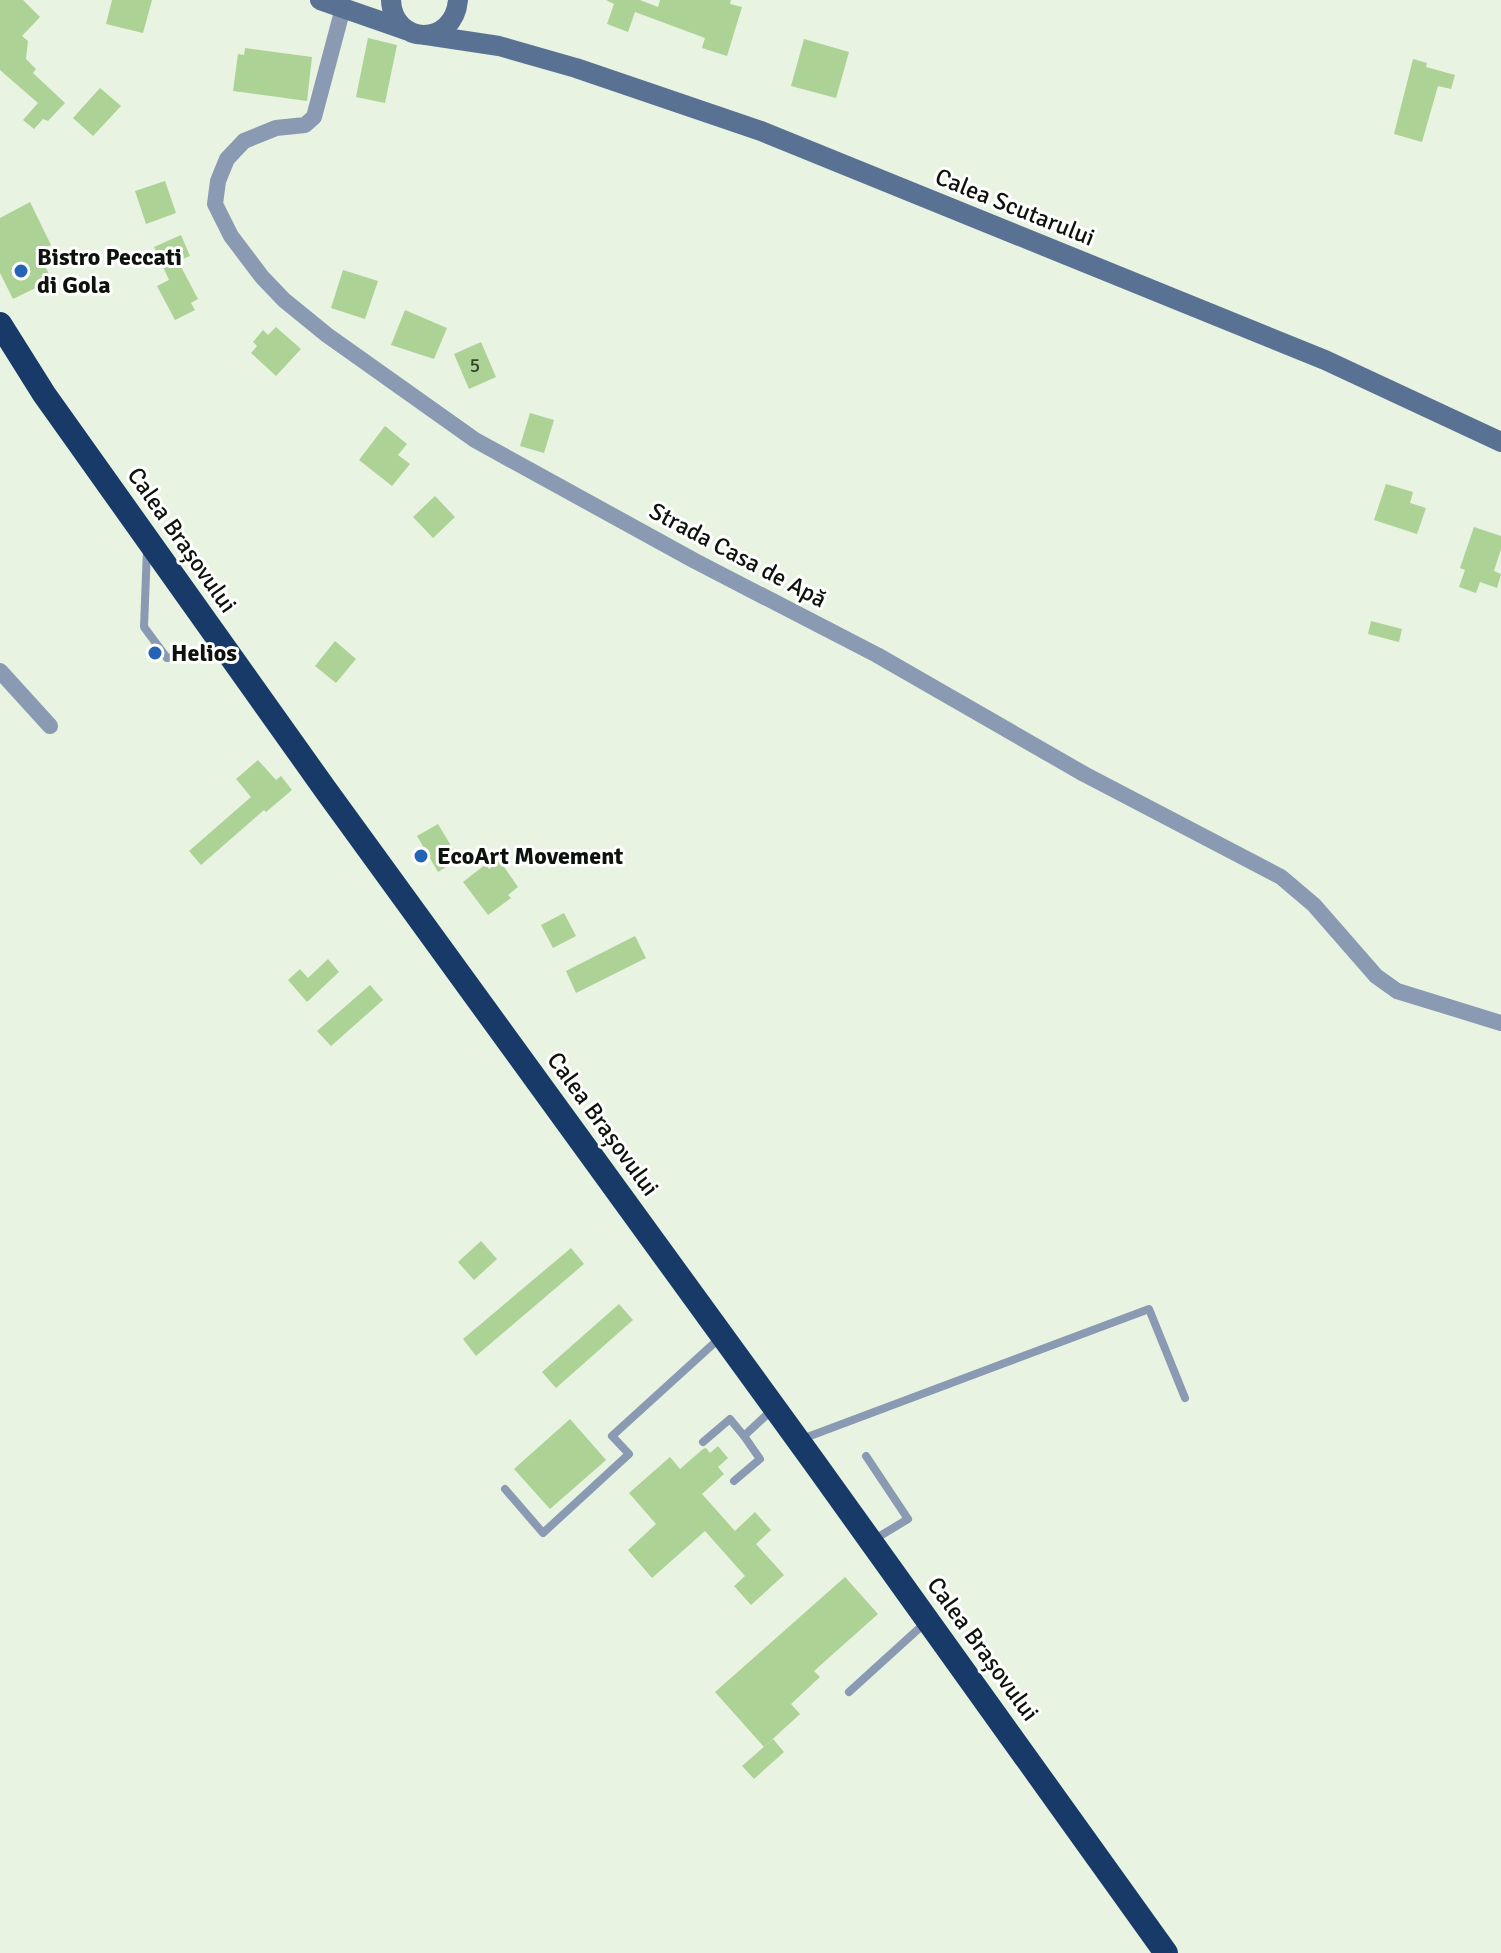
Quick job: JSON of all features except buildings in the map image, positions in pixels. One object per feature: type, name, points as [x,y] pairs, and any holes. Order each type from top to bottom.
[{"type":"highway","name":"Calea Brașovului","points":[[0,324],[44,394],[226,650],[1166,1953]]},
{"type":"main road","name":"Calea Scutarului","points":[[320,0],[406,30],[499,46],[606,77],[761,131],[1325,360],[1501,442]]},
{"type":"main road","points":[[391,0],[393,14],[406,30]]},
{"type":"main road","name":"Calea Scutarului","points":[[458,5],[477,35],[499,46]]},
{"type":"main road","points":[[426,35],[446,28],[458,5]]},
{"type":"street","name":"Strada Casa de Apă","points":[[343,8],[314,117],[300,127],[276,128],[244,141],[227,159],[215,192],[219,217],[231,236],[284,300],[376,371],[475,440],[682,554],[877,655],[1084,774],[1281,877],[1314,905],[1376,976],[1397,991],[1501,1023]]},
{"type":"street","points":[[0,671],[50,726]]},
{"type":"lane","points":[[148,540],[144,627],[167,658],[226,650]]},
{"type":"lane","points":[[798,1440],[1149,1309],[1185,1398]]},
{"type":"lane","points":[[505,1489],[543,1533],[629,1454],[612,1436],[722,1336]]},
{"type":"lane","points":[[744,1436],[774,1408]]},
{"type":"lane","points":[[703,1442],[730,1419],[744,1436],[760,1459],[734,1481]]},
{"type":"lane","points":[[866,1456],[908,1519],[871,1541]]},
{"type":"lane","points":[[849,1692],[928,1620]]},
{"type":"place","name":"Bistro Peccati di Gola","points":[[21,271]]},
{"type":"place","name":"Helios","points":[[155,653]]},
{"type":"place","name":"EcoArt Movement","points":[[421,856]]}]
